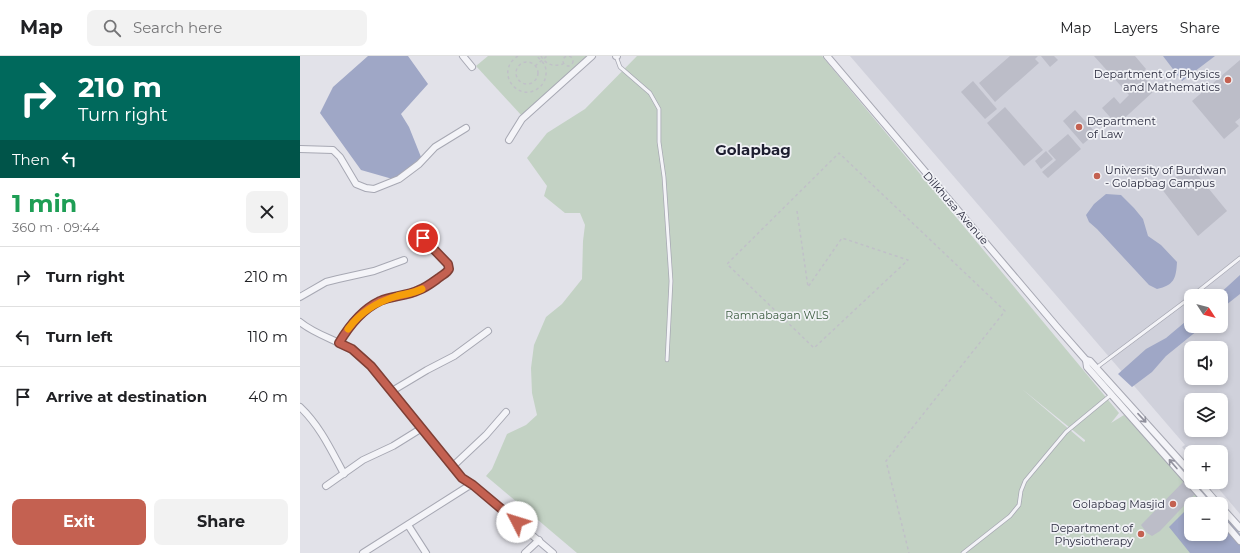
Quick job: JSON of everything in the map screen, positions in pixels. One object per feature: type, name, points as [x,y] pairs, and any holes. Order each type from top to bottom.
[{"type":"street","points":[[463,56],[472,67]]},
{"type":"street","points":[[509,140],[522,119],[592,56]]},
{"type":"street","name":"Dilkhusa Avenue","points":[[826,56],[1057,327],[1086,360],[1090,361],[1096,368],[1151,438],[1202,497]]},
{"type":"street","points":[[300,148],[333,150],[340,157],[356,184],[374,189],[399,179],[419,164],[435,147],[466,128]]},
{"type":"street","points":[[339,343],[348,328],[358,316],[368,308],[380,301],[418,291],[448,272],[448,264],[423,238]]},
{"type":"street","points":[[300,297],[326,282],[374,271],[404,260]]},
{"type":"street","points":[[300,322],[310,330],[352,349],[361,356],[392,391],[462,478],[473,485],[553,553]]},
{"type":"street","points":[[392,391],[426,370],[454,356],[488,331]]},
{"type":"street","name":"Dilkhusa Avenue","points":[[1086,360],[1087,367],[1156,434],[1184,465]]},
{"type":"street","points":[[300,406],[320,429],[344,474]]},
{"type":"street","points":[[452,467],[486,435],[506,412]]},
{"type":"street","points":[[326,486],[363,460],[394,446],[422,428]]},
{"type":"street","points":[[1151,438],[1156,434]]},
{"type":"street","points":[[363,553],[467,487],[473,485]]},
{"type":"street","points":[[1205,489],[1212,497]]},
{"type":"street","points":[[1228,515],[1240,528]]},
{"type":"street","points":[[408,525],[426,553]]},
{"type":"street","points":[[1228,527],[1240,541]]},
{"type":"street","points":[[525,553],[539,540]]},
{"type":"lane","points":[[616,56],[620,67],[650,93],[659,109],[659,142],[664,177],[671,281],[667,360]]},
{"type":"lane","points":[[1200,289],[1240,258]]},
{"type":"lane","points":[[1096,368],[1184,301]]},
{"type":"lane","points":[[963,553],[1010,516],[1019,505],[1021,491],[1026,481],[1045,457],[1066,432],[1114,392]]},
{"type":"path","points":[[518,56],[508,69],[508,77],[514,87],[524,92],[535,90],[540,87],[544,81],[546,71],[541,56]]},
{"type":"path","points":[[536,56],[552,65],[563,64],[568,67],[572,65],[573,62],[571,57],[564,57],[563,64]]},
{"type":"path","points":[[535,66],[547,56]]},
{"type":"path","points":[[528,63],[535,66],[538,74],[535,81],[526,84],[519,81],[517,72],[520,65],[528,63]]},
{"type":"path","points":[[797,211],[808,287],[842,238],[908,260],[814,348],[727,264],[840,153],[1005,311],[886,461],[909,553]]},
{"type":"shaded area","name":"University of Burdwan - Golapbag Campus","points":[[850,56],[1240,56],[1240,514],[1228,500],[1228,497],[1226,497],[1219,489],[1228,489],[1228,445],[1185,445]]},
{"type":"green space","points":[[488,56],[589,56],[522,116],[476,66]]},
{"type":"green space","name":"Ramnabagan WLS","points":[[637,56],[822,56],[1119,413],[1111,423],[1124,415],[1184,476],[1184,489],[1196,489],[1204,497],[1184,497],[1184,541],[1228,541],[1228,521],[1240,534],[1240,553],[577,553],[486,476],[492,469],[507,434],[526,425],[537,415],[532,393],[531,368],[534,345],[546,317],[562,304],[582,279],[585,225],[580,213],[565,213],[544,196],[547,186],[527,158],[547,133],[585,109]],"holes":[[[1022,389],[1085,440],[1084,442]]]},
{"type":"water","points":[[368,56],[408,56],[428,84],[401,114],[409,127],[421,157],[396,180],[361,170],[320,113],[333,87]]},
{"type":"water","points":[[1163,56],[1215,56],[1182,81]]},
{"type":"water","points":[[1106,194],[1121,195],[1143,219],[1148,236],[1161,245],[1177,262],[1175,277],[1171,283],[1157,289],[1149,285],[1089,222],[1086,215],[1094,204]]},
{"type":"water","points":[[1240,275],[1240,294],[1228,303],[1228,289],[1225,289]]},
{"type":"water","points":[[1184,323],[1184,333],[1194,333],[1166,356],[1152,372],[1132,387],[1118,374],[1146,349],[1166,338]]},
{"type":"water","points":[[1184,512],[1184,541],[1228,541],[1228,520],[1240,534],[1240,553],[1190,553],[1169,527]]},
{"type":"building","points":[[1010,56],[1038,56],[1035,59],[1039,63],[995,102],[979,83]]},
{"type":"building","points":[[1041,56],[1054,56],[1058,60],[1050,67]]},
{"type":"building","points":[[1094,56],[1135,56],[1146,69],[1141,74],[1155,90],[1117,125],[1102,108],[1114,97],[1120,104],[1129,95]]},
{"type":"building","name":"Department of Physics and Mathematics","points":[[1240,60],[1240,118],[1235,122],[1239,126],[1224,139],[1192,101]]},
{"type":"building","points":[[973,81],[997,109],[985,119],[961,92]]},
{"type":"building","points":[[1005,107],[1043,150],[1024,166],[987,123]]},
{"type":"building","name":"Department of Law","points":[[1075,110],[1096,133],[1083,144],[1063,121]]},
{"type":"building","points":[[1068,134],[1081,149],[1048,178],[1042,172],[1056,160],[1048,151]]},
{"type":"building","points":[[1046,151],[1053,159],[1041,169],[1035,161]]},
{"type":"building","points":[[1191,167],[1227,211],[1198,236],[1161,188]]},
{"type":"building","name":"Golapbag Masjid","points":[[1184,481],[1184,489],[1193,489],[1196,493],[1192,497],[1184,497],[1184,506],[1160,531],[1152,536],[1147,533],[1141,525]]},
{"type":"slow traffic","points":[[348,329],[358,316],[380,301],[422,289]]},
{"type":"place","name":"Department of Physics and Mathematics","points":[[1228,80]]},
{"type":"place","name":"Department of Law","points":[[1079,127]]},
{"type":"place","name":"University of Burdwan - Golapbag Campus","points":[[1097,176]]},
{"type":"place","name":"Golapbag Masjid","points":[[1173,504]]},
{"type":"place","name":"Department of Physiotherapy","points":[[1141,534]]},
{"type":"district","name":"Golapbag","points":[[753,150]]},
{"type":"route","points":[[423,238],[448,264],[448,272],[418,291],[380,301],[368,308],[358,316],[348,328],[339,343],[352,349],[371,366],[462,478],[473,485],[517,522]]}]
